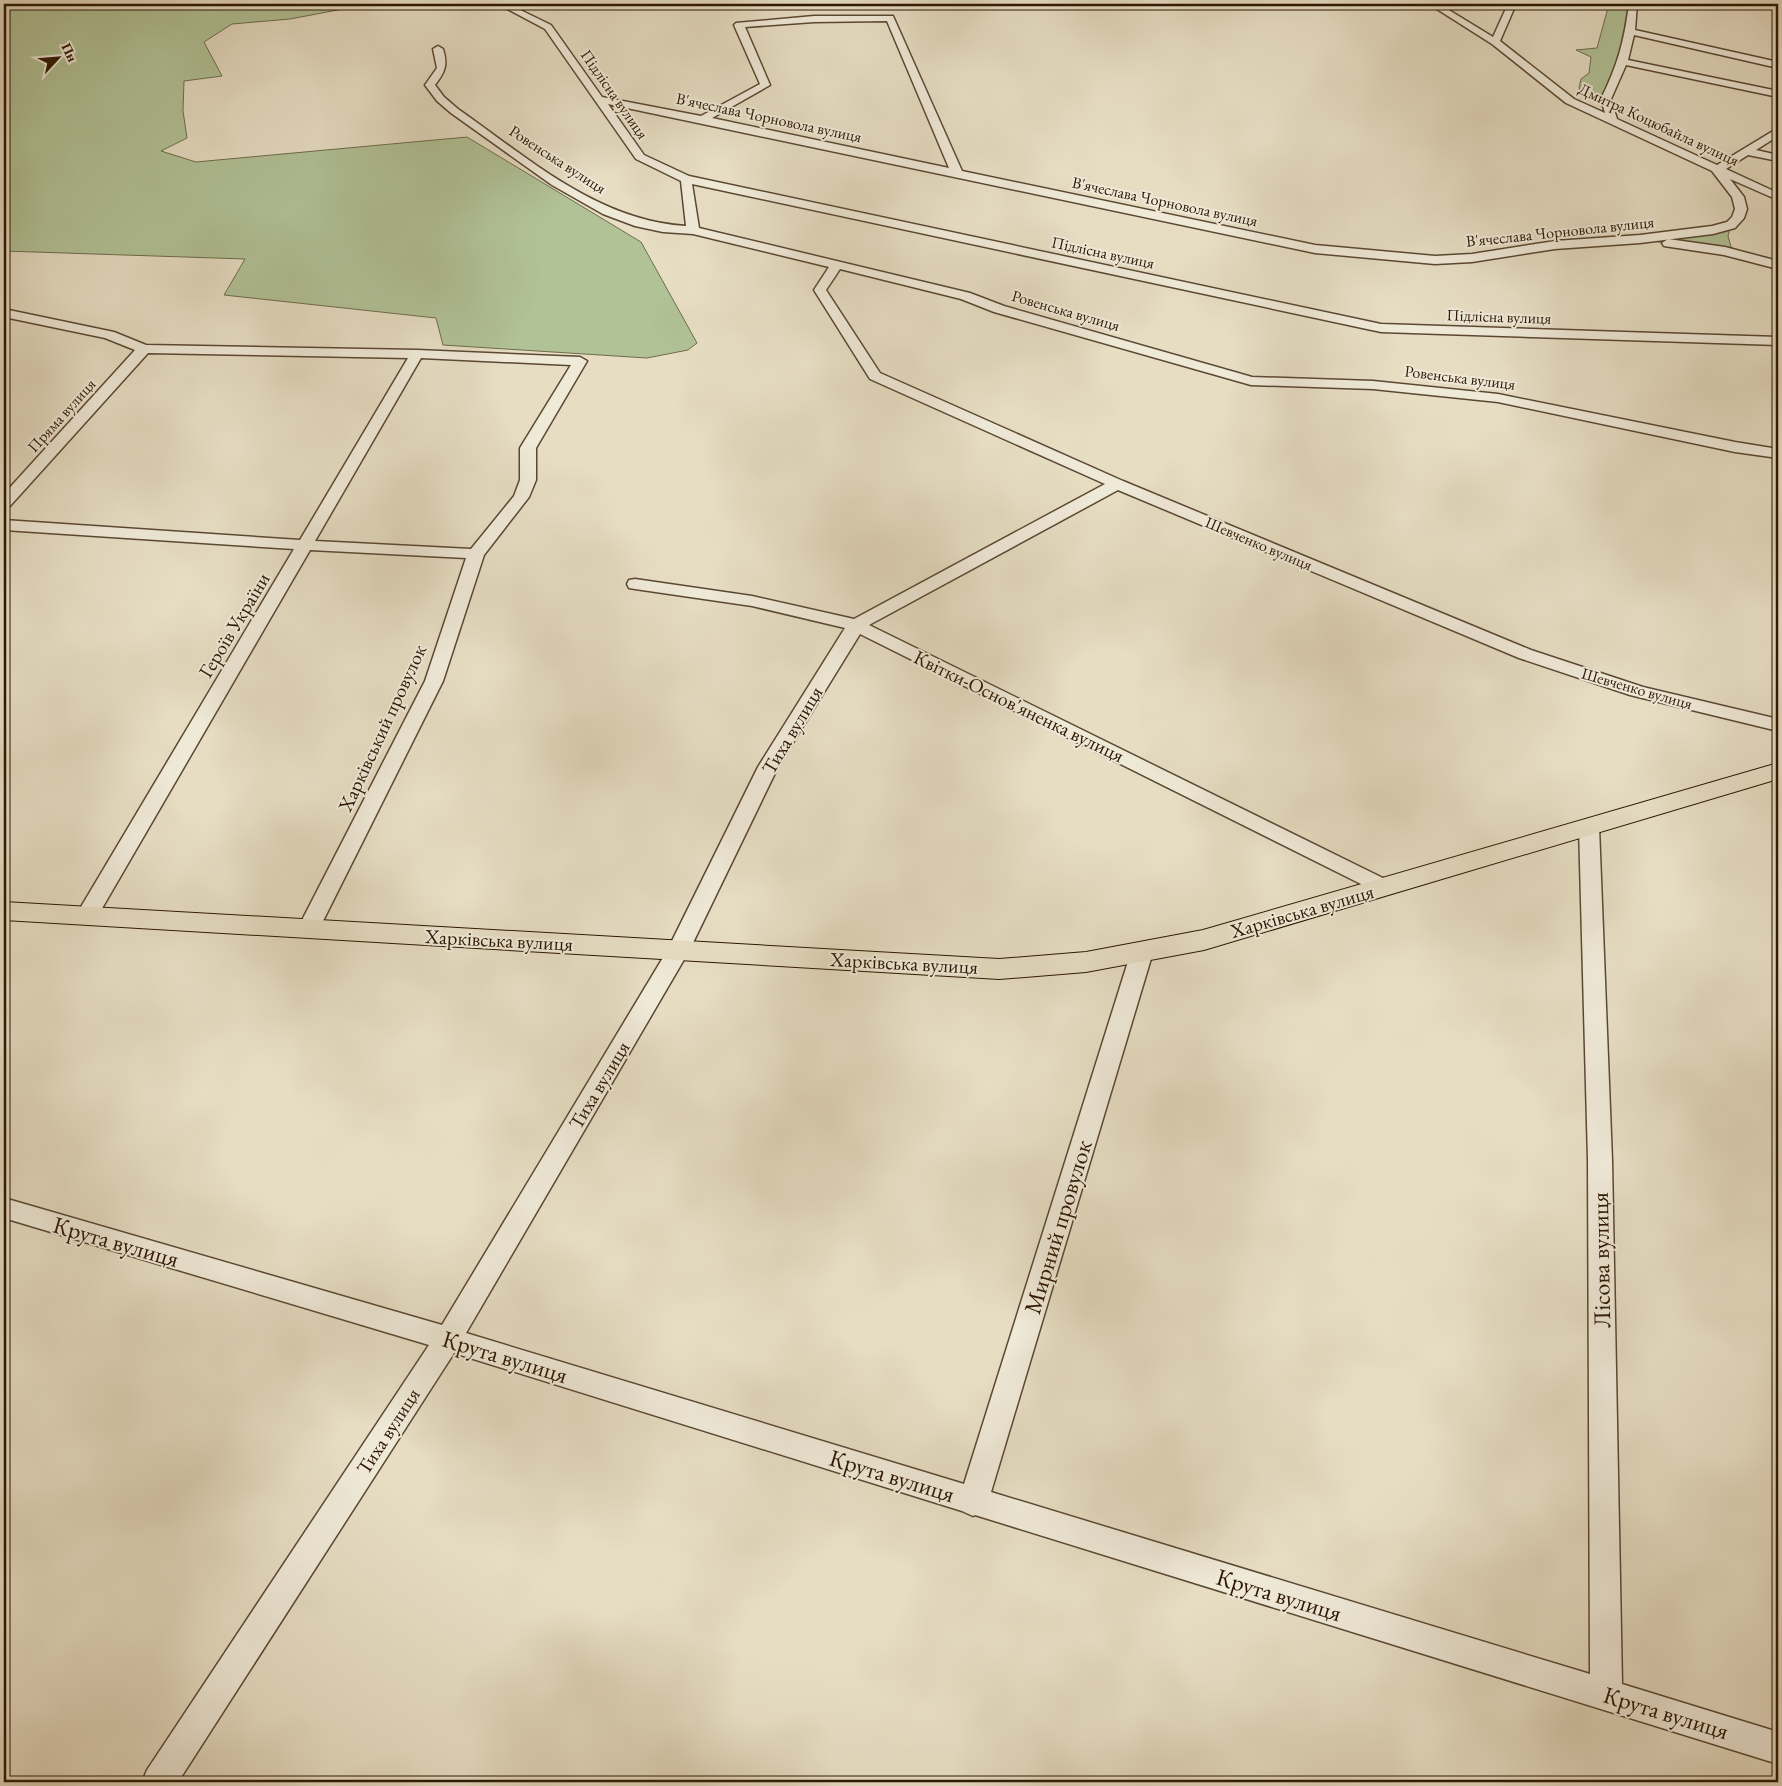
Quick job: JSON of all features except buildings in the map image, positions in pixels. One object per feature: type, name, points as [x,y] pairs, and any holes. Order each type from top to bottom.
[{"type":"main road","name":"Харківська вулиця","points":[[4,911],[999,969],[1086,962],[1204,940],[1778,771]]},
{"type":"street","name":"Підлісна вулиця","points":[[502,4],[548,27],[640,157],[686,179],[1381,328],[1778,341]]},
{"type":"street","name":"Дмитра Коцюбайла вулиця","points":[[1433,4],[1495,42],[1570,101],[1778,197]]},
{"type":"street","points":[[1495,42],[1512,4]]},
{"type":"street","points":[[1613,122],[1606,99],[1624,62],[1632,32],[1633,4]]},
{"type":"street","points":[[702,119],[765,85],[739,24],[814,19],[890,18],[957,173]]},
{"type":"street","points":[[1632,32],[1778,65]]},
{"type":"street","name":"Ровенська вулиця","points":[[438,49],[443,64],[430,85],[432,90],[446,103],[546,176],[609,213],[655,228],[693,230],[965,296],[999,309],[1251,381],[1373,385],[1498,398],[1735,447],[1778,453]]},
{"type":"street","points":[[1624,62],[1778,94]]},
{"type":"street","name":"В'ячеслава Чорновола вулиця","points":[[599,99],[702,119],[1315,250],[1435,260],[1472,258],[1555,245],[1640,239],[1714,230],[1730,226]]},
{"type":"street","points":[[1744,255],[1729,245],[1728,236],[1730,226],[1738,218],[1742,209],[1738,197],[1717,170],[1778,131]]},
{"type":"street","points":[[1746,152],[1778,158]]},
{"type":"street","points":[[686,179],[693,230]]},
{"type":"street","points":[[1640,239],[1744,255],[1778,265]]},
{"type":"street","name":"Шевченко вулиця","points":[[836,265],[820,290],[875,376],[1117,484],[1525,654],[1637,691],[1778,725]]},
{"type":"street","points":[[4,313],[109,335],[144,349],[416,354]]},
{"type":"street","name":"Пряма вулиця","points":[[4,503],[144,349]]},
{"type":"street","name":"Харківський провулок","points":[[309,928],[434,680],[476,554],[520,496],[528,480],[528,448],[580,361],[416,354]]},
{"type":"street","name":"Героїв України","points":[[86,917],[306,545],[416,354]]},
{"type":"street","name":"Тиха вулиця","points":[[159,1782],[448,1339],[678,951],[768,767],[856,625],[1117,484]]},
{"type":"street","points":[[4,525],[476,554]]},
{"type":"street","name":"Квітки-Основ'яненка вулиця","points":[[635,584],[752,601],[856,625],[1384,887]]},
{"type":"street","name":"Лісова вулиця","points":[[1589,827],[1600,1160],[1606,1694]]},
{"type":"street","name":"Мирний провулок","points":[[973,1502],[1142,952]]},
{"type":"street","name":"Крута вулиця","points":[[4,1208],[448,1339],[1778,1748]]},
{"type":"green space","points":[[4,4],[334,4],[343,9],[290,19],[232,24],[204,42],[222,76],[184,81],[183,111],[187,138],[161,151],[196,162],[467,137],[641,242],[697,343],[688,350],[647,358],[443,345],[436,318],[224,295],[245,259],[4,251]]},
{"type":"green space","points":[[1609,4],[1632,4],[1626,56],[1603,97],[1585,98],[1579,88],[1581,79],[1589,73],[1591,57],[1576,50],[1597,48]]},
{"type":"green space","points":[[1731,225],[1728,236],[1731,247],[1744,255],[1640,239]]}]
